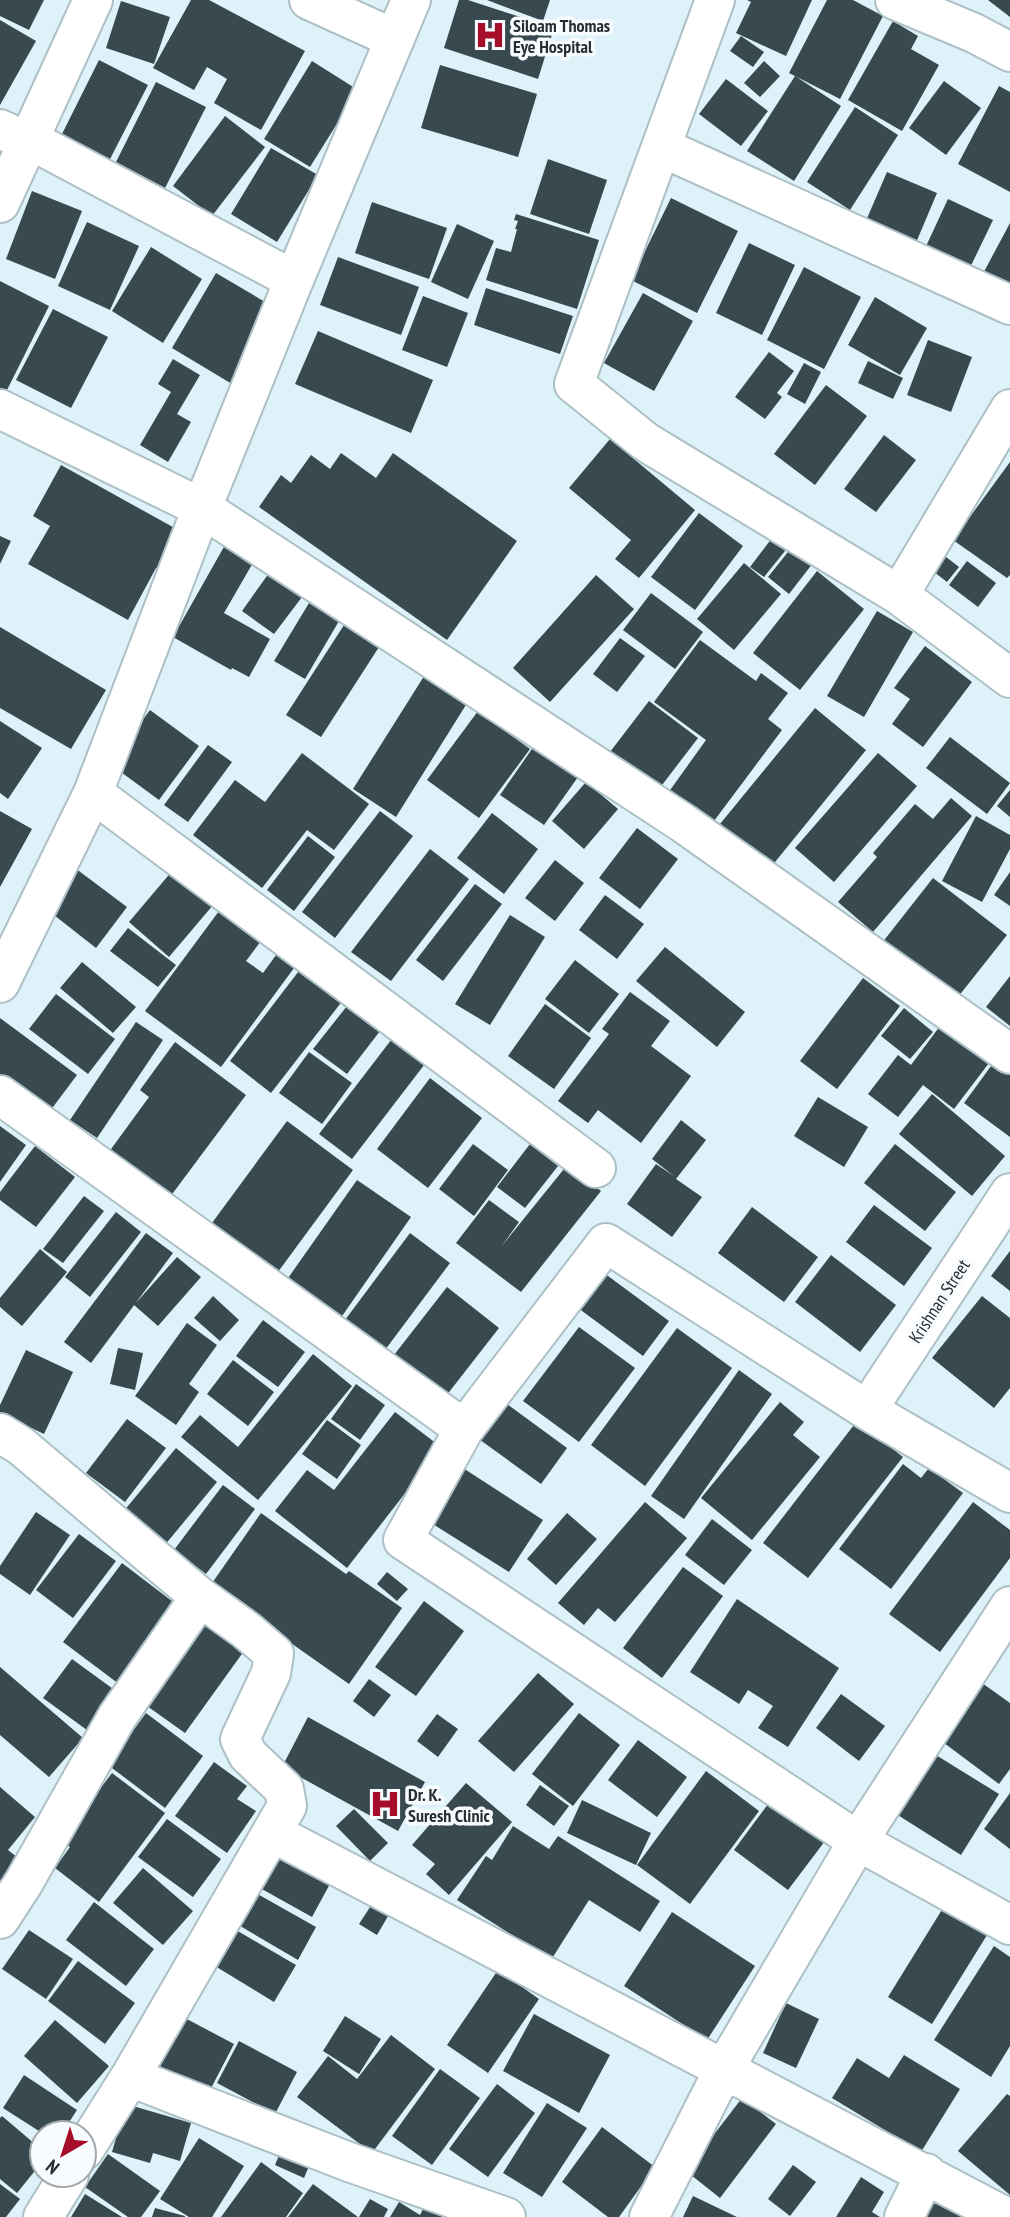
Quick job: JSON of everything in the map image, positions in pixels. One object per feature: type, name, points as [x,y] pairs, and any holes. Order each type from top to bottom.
[{"type":"street","points":[[0,203],[14,135],[93,0]]},
{"type":"street","points":[[309,0],[395,39]]},
{"type":"street","points":[[0,984],[93,793],[202,508],[411,0]]},
{"type":"street","points":[[715,0],[574,384],[646,442],[899,596],[1010,678]]},
{"type":"street","points":[[895,0],[974,33],[1010,52]]},
{"type":"street","points":[[14,135],[32,141],[294,280]]},
{"type":"street","points":[[661,147],[1010,305]]},
{"type":"street","points":[[0,409],[202,508],[683,823],[1010,1054]]},
{"type":"street","points":[[899,596],[1010,409]]},
{"type":"street","points":[[93,793],[596,1168]]},
{"type":"street","points":[[0,1095],[464,1429]]},
{"type":"street","name":"Krishnan Street","points":[[867,1409],[1010,1193]]},
{"type":"street","points":[[1010,1493],[867,1409],[606,1243],[464,1429],[403,1540],[858,1841],[1010,1925]]},
{"type":"street","points":[[0,1433],[21,1446],[200,1597],[274,1654],[271,1673],[240,1740],[248,1755],[284,1789],[287,1806],[98,2128]]},
{"type":"street","points":[[0,1920],[117,1717],[200,1597]]},
{"type":"street","points":[[649,2217],[724,2069],[858,1841],[1010,1606]]},
{"type":"street","points":[[273,1833],[1006,2217]]},
{"type":"street","points":[[130,2077],[349,2162],[506,2217]]},
{"type":"street","points":[[904,2217],[926,2173]]},
{"type":"street","points":[[43,2217],[60,2189]]},
{"type":"building","points":[[0,0],[44,0],[29,30],[0,16]]},
{"type":"building","points":[[191,0],[209,0],[305,51],[261,130],[214,103],[227,79],[207,67],[194,90],[153,68]]},
{"type":"building","points":[[459,0],[468,0],[554,28],[538,79],[444,48]]},
{"type":"building","points":[[487,0],[550,0],[543,21]]},
{"type":"building","points":[[747,0],[812,0],[786,56],[736,33],[751,2]]},
{"type":"building","points":[[827,0],[853,0],[883,16],[840,99],[789,73]]},
{"type":"building","points":[[988,0],[1010,0],[1010,17]]},
{"type":"building","points":[[121,1],[170,17],[154,64],[106,48]]},
{"type":"building","points":[[0,20],[36,41],[0,105]]},
{"type":"building","points":[[893,21],[918,36],[911,49],[939,65],[902,131],[848,100]]},
{"type":"building","points":[[741,36],[764,52],[753,67],[730,51]]},
{"type":"building","points":[[99,60],[148,85],[108,163],[60,138]]},
{"type":"building","points":[[312,61],[358,90],[310,167],[264,139]]},
{"type":"building","points":[[764,61],[780,76],[760,97],[744,83]]},
{"type":"building","points":[[440,65],[537,94],[518,157],[421,128]]},
{"type":"building","points":[[795,76],[841,106],[794,181],[747,151]]},
{"type":"building","points":[[726,79],[768,111],[741,146],[699,114]]},
{"type":"building","points":[[944,81],[981,108],[946,155],[909,128]]},
{"type":"building","points":[[156,82],[206,107],[165,188],[116,162]]},
{"type":"building","points":[[999,86],[1010,92],[1010,192],[958,164]]},
{"type":"building","points":[[855,107],[898,135],[850,210],[807,182]]},
{"type":"building","points":[[225,116],[265,147],[212,216],[173,186]]},
{"type":"building","points":[[271,148],[318,175],[277,242],[231,214]]},
{"type":"building","points":[[548,159],[607,180],[589,234],[530,214]]},
{"type":"building","points":[[887,172],[937,193],[915,245],[865,223]]},
{"type":"building","points":[[32,191],[82,211],[55,279],[6,259]]},
{"type":"building","points":[[671,198],[738,231],[697,313],[631,280]]},
{"type":"building","points":[[948,199],[993,220],[965,278],[921,257]]},
{"type":"building","points":[[372,202],[447,228],[429,279],[355,253]]},
{"type":"building","points":[[516,214],[599,240],[577,309],[486,280],[496,248],[511,252],[517,229],[518,221],[514,220]]},
{"type":"building","points":[[87,222],[139,246],[110,310],[58,286]]},
{"type":"building","points":[[1010,223],[1010,298],[979,281]]},
{"type":"building","points":[[457,224],[494,241],[468,299],[431,282]]},
{"type":"building","points":[[749,243],[795,265],[762,335],[716,313]]},
{"type":"building","points":[[151,247],[202,279],[163,343],[112,311]]},
{"type":"building","points":[[338,257],[419,287],[401,335],[320,305]]},
{"type":"building","points":[[804,267],[861,297],[824,369],[767,340]]},
{"type":"building","points":[[216,273],[277,309],[232,384],[172,348]]},
{"type":"building","points":[[0,281],[49,306],[5,394],[0,391]]},
{"type":"building","points":[[486,288],[573,316],[560,354],[474,325]]},
{"type":"building","points":[[643,293],[693,321],[654,391],[604,363]]},
{"type":"building","points":[[423,296],[468,313],[447,367],[402,350]]},
{"type":"building","points":[[875,297],[927,328],[900,375],[848,345]]},
{"type":"building","points":[[53,309],[108,337],[71,408],[16,380]]},
{"type":"building","points":[[318,331],[433,380],[411,433],[295,384]]},
{"type":"building","points":[[928,340],[972,357],[951,412],[907,395]]},
{"type":"building","points":[[769,352],[794,371],[777,393],[782,397],[765,419],[735,397]]},
{"type":"building","points":[[173,359],[200,375],[177,414],[191,422],[168,462],[140,445],[171,392],[158,384]]},
{"type":"building","points":[[868,361],[903,378],[893,399],[858,383]]},
{"type":"building","points":[[804,363],[821,372],[805,404],[787,394]]},
{"type":"building","points":[[826,385],[867,416],[815,485],[774,454]]},
{"type":"building","points":[[884,435],[916,460],[876,512],[844,489]]},
{"type":"building","points":[[610,439],[695,510],[639,578],[615,559],[631,540],[569,488]]},
{"type":"building","points":[[341,453],[376,478],[393,453],[517,541],[447,640],[259,507],[281,475],[291,483],[311,455],[330,469]]},
{"type":"building","points":[[1010,462],[1010,575],[1007,578],[953,540]]},
{"type":"building","points":[[61,465],[180,531],[128,620],[28,564],[50,526],[33,516]]},
{"type":"building","points":[[699,513],[743,546],[695,610],[651,577]]},
{"type":"building","points":[[775,534],[789,546],[764,577],[750,567]]},
{"type":"building","points":[[0,536],[11,541],[0,564]]},
{"type":"building","points":[[225,545],[254,561],[224,613],[270,639],[249,677],[232,668],[231,670],[173,637]]},
{"type":"building","points":[[792,547],[813,563],[789,594],[768,577]]},
{"type":"building","points":[[941,553],[959,567],[947,582],[929,568]]},
{"type":"building","points":[[967,561],[996,583],[978,607],[949,585]]},
{"type":"building","points":[[744,563],[781,594],[734,650],[697,619]]},
{"type":"building","points":[[817,571],[864,609],[800,690],[753,653]]},
{"type":"building","points":[[269,573],[302,597],[274,634],[242,611]]},
{"type":"building","points":[[596,575],[634,609],[550,702],[513,668]]},
{"type":"building","points":[[651,593],[703,632],[675,669],[623,630]]},
{"type":"building","points":[[309,603],[339,621],[305,679],[274,661]]},
{"type":"building","points":[[877,611],[913,632],[864,717],[827,696]]},
{"type":"building","points":[[344,625],[379,647],[321,737],[286,715]]},
{"type":"building","points":[[0,627],[106,690],[71,749],[0,708]]},
{"type":"building","points":[[620,638],[645,656],[617,692],[593,674]]},
{"type":"building","points":[[700,640],[756,681],[761,673],[788,693],[768,719],[782,730],[711,825],[668,793],[706,740],[654,702]]},
{"type":"building","points":[[925,646],[972,682],[923,747],[892,724],[910,699],[894,688]]},
{"type":"building","points":[[426,673],[469,700],[396,817],[353,789]]},
{"type":"building","points":[[649,701],[698,738],[659,789],[610,752]]},
{"type":"building","points":[[815,708],[866,750],[771,867],[720,824]]},
{"type":"building","points":[[150,710],[199,746],[159,800],[110,764]]},
{"type":"building","points":[[478,711],[530,749],[479,818],[427,780]]},
{"type":"building","points":[[0,721],[42,748],[8,799],[0,793]]},
{"type":"building","points":[[950,737],[1010,783],[987,814],[926,768]]},
{"type":"building","points":[[208,745],[232,762],[188,822],[164,805]]},
{"type":"building","points":[[534,746],[578,777],[544,825],[500,795]]},
{"type":"building","points":[[302,753],[369,804],[334,850],[307,830],[262,888],[193,835],[235,780],[265,802]]},
{"type":"building","points":[[878,753],[917,786],[834,882],[795,848]]},
{"type":"building","points":[[586,782],[618,809],[584,849],[552,821]]},
{"type":"building","points":[[1010,790],[1010,817],[997,806]]},
{"type":"building","points":[[951,798],[972,816],[873,932],[838,902],[877,857],[873,853],[915,804],[933,819]]},
{"type":"building","points":[[0,811],[32,829],[0,887]]},
{"type":"building","points":[[380,811],[413,836],[335,938],[302,912]]},
{"type":"building","points":[[492,813],[538,849],[504,894],[457,858]]},
{"type":"building","points":[[976,816],[1010,835],[1010,849],[982,902],[942,881]]},
{"type":"building","points":[[637,828],[678,859],[640,909],[599,878]]},
{"type":"building","points":[[308,836],[335,857],[294,911],[267,890]]},
{"type":"building","points":[[430,849],[469,879],[391,981],[351,952]]},
{"type":"building","points":[[555,860],[584,883],[555,921],[525,898]]},
{"type":"building","points":[[178,864],[219,898],[169,957],[129,922]]},
{"type":"building","points":[[75,868],[127,907],[96,948],[45,908]]},
{"type":"building","points":[[1010,872],[1010,906],[994,895]]},
{"type":"building","points":[[933,878],[1007,935],[958,997],[878,948]]},
{"type":"building","points":[[475,884],[502,904],[443,981],[416,960]]},
{"type":"building","points":[[605,895],[644,924],[617,959],[579,930]]},
{"type":"building","points":[[222,907],[264,937],[246,961],[263,973],[279,951],[297,964],[221,1067],[145,1011]]},
{"type":"building","points":[[510,915],[545,937],[490,1025],[455,1004]]},
{"type":"building","points":[[128,928],[176,965],[158,987],[110,951]]},
{"type":"building","points":[[665,947],[745,1012],[717,1047],[636,981]]},
{"type":"building","points":[[575,960],[619,994],[589,1033],[545,999]]},
{"type":"building","points":[[82,962],[136,1007],[113,1033],[60,988]]},
{"type":"building","points":[[305,963],[347,995],[271,1093],[230,1061]]},
{"type":"building","points":[[1010,976],[1010,1026],[986,1007]]},
{"type":"building","points":[[863,978],[900,1006],[837,1089],[800,1061]]},
{"type":"building","points":[[630,992],[670,1021],[651,1046],[691,1076],[641,1143],[598,1110],[588,1123],[558,1101],[609,1034],[602,1029]]},
{"type":"building","points":[[56,994],[115,1039],[88,1074],[29,1029]]},
{"type":"building","points":[[545,1004],[591,1038],[554,1089],[508,1056]]},
{"type":"building","points":[[347,1006],[380,1031],[347,1074],[313,1049]]},
{"type":"building","points":[[904,1008],[933,1032],[910,1059],[881,1036]]},
{"type":"building","points":[[0,1018],[77,1075],[50,1111],[0,1074]]},
{"type":"building","points":[[136,1022],[163,1040],[97,1138],[70,1120]]},
{"type":"building","points":[[940,1026],[989,1063],[954,1109],[923,1085],[898,1117],[868,1094],[898,1055],[911,1065]]},
{"type":"building","points":[[398,1031],[431,1056],[352,1159],[319,1134]]},
{"type":"building","points":[[175,1042],[246,1095],[167,1201],[106,1156],[149,1097],[140,1090]]},
{"type":"building","points":[[309,1052],[352,1083],[322,1124],[279,1093]]},
{"type":"building","points":[[994,1062],[1010,1073],[1010,1137],[964,1103]]},
{"type":"building","points":[[430,1078],[482,1118],[428,1188],[377,1149]]},
{"type":"building","points":[[932,1094],[1005,1156],[972,1196],[899,1134]]},
{"type":"building","points":[[818,1097],[868,1127],[844,1167],[794,1136]]},
{"type":"building","points":[[681,1120],[706,1140],[676,1179],[702,1197],[672,1237],[627,1204],[656,1164],[674,1176],[652,1159]]},
{"type":"building","points":[[287,1121],[353,1170],[275,1276],[209,1227]]},
{"type":"building","points":[[0,1126],[26,1145],[0,1182]]},
{"type":"building","points":[[473,1144],[508,1170],[474,1216],[439,1189]]},
{"type":"building","points":[[530,1144],[558,1166],[525,1208],[497,1187]]},
{"type":"building","points":[[895,1144],[956,1192],[925,1231],[864,1183]]},
{"type":"building","points":[[35,1146],[75,1177],[36,1227],[0,1200],[0,1192]]},
{"type":"building","points":[[568,1164],[601,1191],[521,1292],[456,1243],[489,1200],[519,1222],[501,1247]]},
{"type":"building","points":[[357,1180],[411,1217],[340,1319],[286,1281]]},
{"type":"building","points":[[84,1196],[104,1211],[63,1263],[43,1249]]},
{"type":"building","points":[[874,1205],[932,1248],[904,1286],[846,1242]]},
{"type":"building","points":[[752,1207],[818,1257],[784,1302],[718,1253]]},
{"type":"building","points":[[116,1212],[141,1232],[90,1297],[65,1277]]},
{"type":"building","points":[[146,1233],[173,1253],[91,1363],[64,1342]]},
{"type":"building","points":[[410,1233],[450,1263],[385,1350],[345,1320]]},
{"type":"building","points":[[40,1249],[67,1272],[22,1326],[0,1307],[0,1298]]},
{"type":"building","points":[[1010,1251],[1010,1291],[991,1276]]},
{"type":"building","points":[[831,1255],[896,1305],[860,1352],[795,1302]]},
{"type":"building","points":[[177,1257],[201,1277],[158,1326],[134,1305]]},
{"type":"building","points":[[604,1273],[669,1321],[643,1356],[578,1308]]},
{"type":"building","points":[[447,1287],[499,1328],[446,1396],[394,1355]]},
{"type":"building","points":[[213,1296],[239,1320],[220,1341],[194,1318]]},
{"type":"building","points":[[982,1296],[1010,1318],[1010,1388],[994,1408],[932,1358]]},
{"type":"building","points":[[263,1320],[305,1352],[278,1387],[236,1356]]},
{"type":"building","points":[[187,1323],[217,1345],[189,1384],[199,1392],[176,1425],[135,1396]]},
{"type":"building","points":[[579,1327],[635,1368],[579,1442],[523,1401]]},
{"type":"building","points":[[677,1328],[732,1368],[645,1486],[591,1445]]},
{"type":"building","points":[[118,1348],[143,1353],[135,1390],[110,1384]]},
{"type":"building","points":[[26,1350],[73,1372],[44,1434],[0,1413],[0,1405]]},
{"type":"building","points":[[313,1354],[352,1386],[258,1500],[181,1437],[200,1415],[238,1447]]},
{"type":"building","points":[[233,1360],[274,1392],[248,1426],[207,1394]]},
{"type":"building","points":[[739,1370],[772,1394],[684,1519],[651,1496]]},
{"type":"building","points":[[356,1384],[385,1405],[360,1440],[331,1419]]},
{"type":"building","points":[[503,1401],[567,1448],[541,1484],[476,1437]]},
{"type":"building","points":[[780,1402],[804,1422],[793,1435],[820,1457],[752,1540],[701,1498]]},
{"type":"building","points":[[395,1412],[441,1447],[347,1568],[275,1511],[307,1470],[334,1490]]},
{"type":"building","points":[[127,1419],[166,1448],[125,1502],[86,1473]]},
{"type":"building","points":[[327,1420],[361,1445],[337,1479],[302,1454]]},
{"type":"building","points":[[857,1421],[903,1457],[808,1578],[763,1543]]},
{"type":"building","points":[[176,1448],[217,1482],[164,1546],[123,1512]]},
{"type":"building","points":[[903,1464],[921,1478],[929,1468],[963,1493],[891,1589],[839,1549]]},
{"type":"building","points":[[463,1468],[543,1520],[509,1572],[428,1521]]},
{"type":"building","points":[[223,1485],[255,1509],[206,1574],[174,1550]]},
{"type":"building","points":[[645,1502],[687,1538],[615,1622],[598,1608],[584,1625],[558,1603]]},
{"type":"building","points":[[973,1502],[1010,1530],[1010,1558],[940,1652],[889,1614]]},
{"type":"building","points":[[36,1512],[70,1535],[30,1595],[0,1574],[0,1566]]},
{"type":"building","points":[[261,1513],[346,1574],[349,1571],[402,1608],[349,1684],[210,1586]]},
{"type":"building","points":[[567,1513],[597,1539],[556,1585],[527,1559]]},
{"type":"building","points":[[712,1519],[752,1550],[724,1585],[685,1555]]},
{"type":"building","points":[[79,1534],[116,1561],[73,1618],[36,1590]]},
{"type":"building","points":[[122,1563],[181,1608],[123,1687],[63,1642]]},
{"type":"building","points":[[683,1567],[723,1596],[662,1678],[623,1648]]},
{"type":"building","points":[[387,1572],[408,1589],[397,1601],[377,1584]]},
{"type":"building","points":[[737,1599],[839,1668],[788,1747],[758,1728],[773,1706],[748,1690],[739,1704],[690,1672]]},
{"type":"building","points":[[424,1601],[464,1631],[416,1696],[375,1667]]},
{"type":"building","points":[[200,1618],[244,1651],[185,1733],[140,1701]]},
{"type":"building","points":[[72,1659],[120,1694],[91,1733],[43,1698]]},
{"type":"building","points":[[0,1667],[83,1738],[49,1777],[0,1735]]},
{"type":"building","points":[[538,1673],[574,1704],[514,1772],[478,1741]]},
{"type":"building","points":[[369,1679],[391,1695],[374,1717],[353,1701]]},
{"type":"building","points":[[982,1683],[1010,1703],[1010,1769],[999,1784],[940,1740]]},
{"type":"building","points":[[841,1694],[885,1726],[859,1761],[816,1728]]},
{"type":"building","points":[[146,1713],[203,1756],[165,1808],[108,1765]]},
{"type":"building","points":[[579,1713],[620,1745],[573,1806],[532,1774]]},
{"type":"building","points":[[437,1714],[458,1729],[438,1757],[417,1741]]},
{"type":"building","points":[[308,1717],[425,1782],[398,1831],[282,1767]]},
{"type":"building","points":[[638,1740],[687,1777],[657,1817],[608,1780]]},
{"type":"building","points":[[931,1752],[999,1794],[961,1855],[893,1812]]},
{"type":"building","points":[[214,1762],[247,1786],[237,1799],[256,1811],[227,1853],[175,1816]]},
{"type":"building","points":[[706,1771],[759,1811],[690,1904],[637,1865]]},
{"type":"building","points":[[112,1773],[165,1813],[99,1902],[55,1868],[70,1847],[61,1840]]},
{"type":"building","points":[[466,1783],[512,1822],[449,1895],[426,1874],[435,1864],[412,1845]]},
{"type":"building","points":[[540,1785],[569,1806],[554,1826],[526,1805]]},
{"type":"building","points":[[0,1787],[35,1817],[8,1850],[22,1861],[0,1888]]},
{"type":"building","points":[[1010,1793],[1010,1849],[984,1829]]},
{"type":"building","points":[[582,1800],[651,1833],[636,1865],[567,1833]]},
{"type":"building","points":[[771,1800],[825,1841],[788,1890],[734,1850]]},
{"type":"building","points":[[354,1809],[388,1843],[370,1861],[336,1826]]},
{"type":"building","points":[[167,1819],[221,1859],[193,1897],[138,1857]]},
{"type":"building","points":[[513,1826],[549,1849],[558,1836],[660,1901],[640,1932],[589,1900],[551,1960],[457,1900],[486,1856],[492,1860]]},
{"type":"building","points":[[280,1853],[331,1882],[312,1917],[260,1888]]},
{"type":"building","points":[[143,1868],[193,1911],[163,1945],[113,1903]]},
{"type":"building","points":[[254,1892],[316,1927],[298,1960],[235,1923]]},
{"type":"building","points":[[374,1901],[391,1911],[377,1935],[359,1924]]},
{"type":"building","points":[[94,1902],[154,1949],[126,1986],[66,1940]]},
{"type":"building","points":[[943,1908],[987,1935],[932,2024],[888,1997]]},
{"type":"building","points":[[672,1912],[755,1966],[707,2040],[624,1986]]},
{"type":"building","points":[[29,1930],[73,1959],[46,1999],[2,1969]]},
{"type":"building","points":[[236,1930],[296,1965],[274,2002],[215,1966]]},
{"type":"building","points":[[994,1946],[1010,1957],[1010,2046],[991,2077],[934,2040]]},
{"type":"building","points":[[78,1961],[135,2003],[105,2044],[48,2001]]},
{"type":"building","points":[[498,1970],[539,1999],[488,2073],[447,2045]]},
{"type":"building","points":[[786,2003],[819,2019],[796,2068],[763,2053]]},
{"type":"building","points":[[534,2014],[610,2055],[579,2113],[503,2071]]},
{"type":"building","points":[[345,2016],[381,2039],[359,2074],[323,2051]]},
{"type":"building","points":[[183,2017],[234,2044],[208,2094],[157,2066]]},
{"type":"building","points":[[55,2020],[109,2066],[77,2103],[24,2056]]},
{"type":"building","points":[[391,2035],[435,2069],[372,2153],[297,2097],[328,2056],[357,2079]]},
{"type":"building","points":[[239,2041],[297,2072],[275,2114],[217,2083]]},
{"type":"building","points":[[904,2055],[960,2089],[921,2152],[832,2098],[857,2058],[889,2078]]},
{"type":"building","points":[[440,2069],[480,2098],[432,2165],[392,2136]]},
{"type":"building","points":[[24,2075],[77,2110],[71,2119],[28,2119],[28,2124],[3,2108]]},
{"type":"building","points":[[497,2084],[535,2113],[488,2177],[449,2149]]},
{"type":"building","points":[[1007,2094],[1010,2096],[1010,2195],[958,2151]]},
{"type":"building","points":[[742,2098],[776,2124],[720,2198],[686,2171]]},
{"type":"building","points":[[547,2103],[587,2128],[542,2197],[503,2173]]},
{"type":"building","points":[[126,2104],[191,2123],[180,2161],[153,2153],[150,2163],[112,2152]]},
{"type":"building","points":[[2,2116],[28,2138],[28,2179],[17,2193],[0,2179]]},
{"type":"building","points":[[602,2127],[655,2167],[619,2217],[608,2217],[562,2182]]},
{"type":"building","points":[[199,2138],[244,2166],[212,2217],[189,2217],[160,2199]]},
{"type":"building","points":[[282,2148],[311,2161],[304,2178],[275,2165]]},
{"type":"building","points":[[108,2154],[160,2191],[141,2217],[128,2217],[88,2189],[98,2189],[98,2168]]},
{"type":"building","points":[[261,2162],[303,2193],[286,2217],[221,2217]]},
{"type":"building","points":[[793,2165],[816,2182],[790,2216],[768,2199]]},
{"type":"building","points":[[861,2177],[884,2192],[872,2212],[880,2217],[836,2217]]},
{"type":"building","points":[[0,2184],[20,2199],[6,2217],[0,2217]]},
{"type":"building","points":[[313,2184],[358,2217],[288,2217]]},
{"type":"building","points":[[85,2194],[122,2217],[71,2217]]},
{"type":"building","points":[[693,2196],[737,2217],[683,2217]]},
{"type":"building","points":[[936,2198],[969,2217],[925,2217]]},
{"type":"building","points":[[370,2199],[388,2209],[384,2217],[359,2217]]},
{"type":"building","points":[[399,2202],[420,2215],[426,2203],[453,2217],[390,2217]]},
{"type":"building","points":[[155,2208],[185,2216],[185,2217],[152,2217]]},
{"type":"place","name":"Siloam Thomas Eye Hospital","points":[[490,35]]},
{"type":"place","name":"Dr. K. Suresh Clinic","points":[[385,1804]]}]
